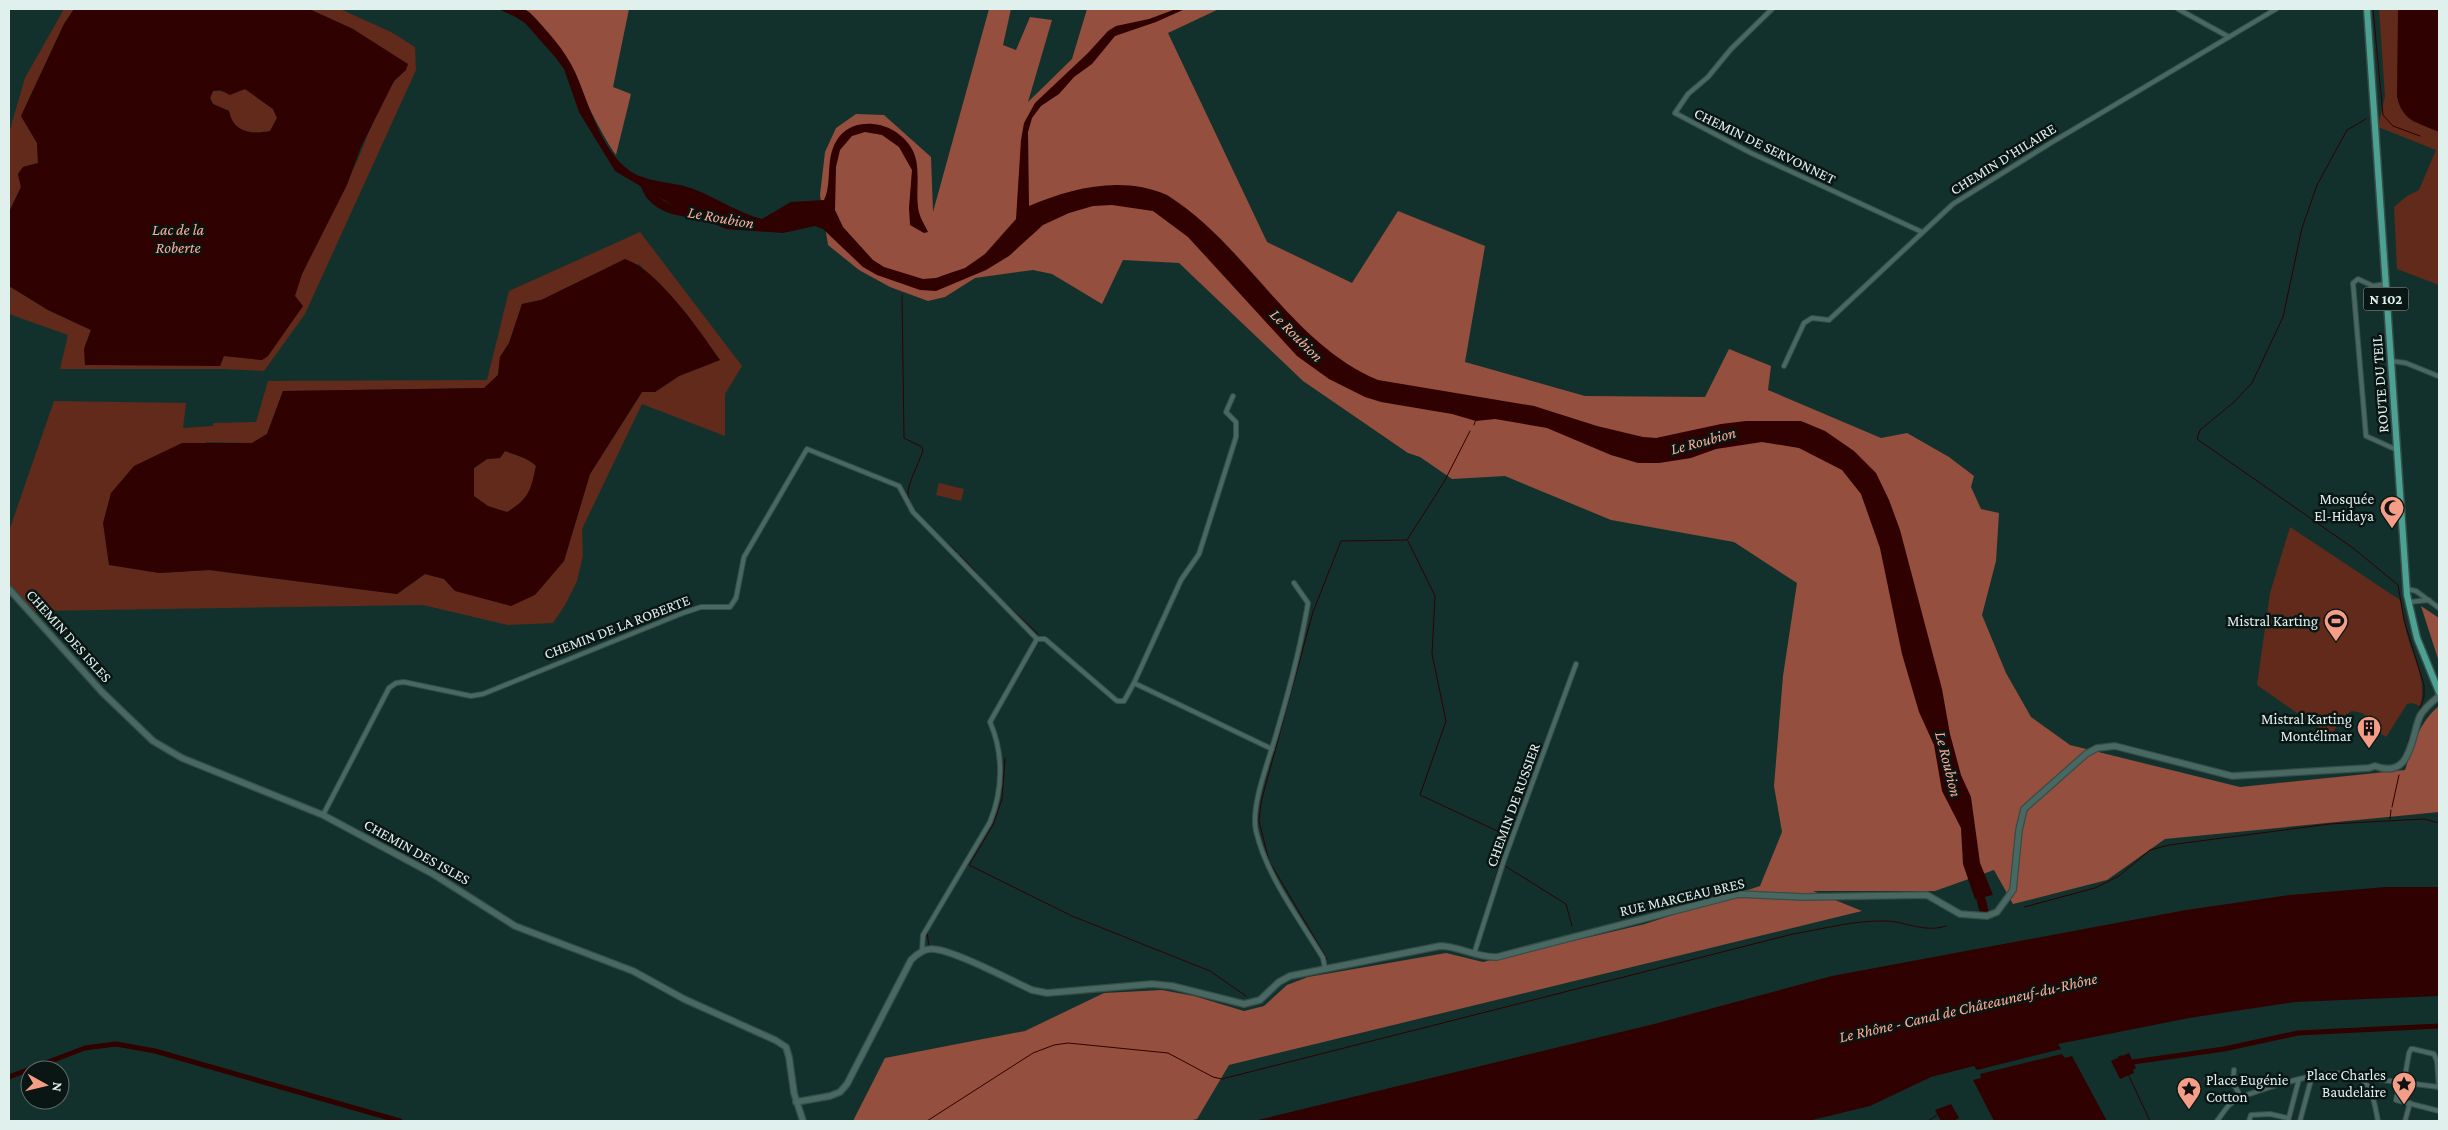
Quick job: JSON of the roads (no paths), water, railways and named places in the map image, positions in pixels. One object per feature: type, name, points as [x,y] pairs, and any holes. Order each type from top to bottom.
[{"type":"main road","name":"ROUTE DU TEIL","points":[[2367,9],[2408,602],[2417,638],[2439,694]]},
{"type":"street","name":"CHEMIN DE SERVONNET","points":[[1772,9],[1731,49],[1708,77],[1688,94],[1675,113],[1751,153],[1922,232]]},
{"type":"street","points":[[2178,9],[2229,37]]},
{"type":"street","name":"CHEMIN D'HILAIRE","points":[[1784,366],[1804,323],[1812,318],[1829,320],[1953,204],[2276,9]]},
{"type":"street","points":[[2386,284],[2373,286],[2358,279],[2353,283],[2366,436],[2397,450]]},
{"type":"street","points":[[2391,361],[2406,363],[2438,376]]},
{"type":"street","points":[[796,1102],[840,1092],[847,1084],[911,960],[922,951],[923,935],[983,834],[996,807],[1001,765],[999,746],[990,722],[1039,639],[1117,701],[1124,701],[1127,698],[1181,580],[1199,554],[1236,437],[1236,422],[1226,412],[1233,396]]},
{"type":"street","name":"CHEMIN DE LA ROBERTE","points":[[323,815],[389,688],[396,683],[404,682],[471,696],[483,694],[683,613],[701,607],[730,606],[736,598],[744,557],[807,449],[899,486],[913,512],[1039,639]]},
{"type":"street","points":[[1294,583],[1308,603],[1303,633],[1258,796],[1255,829],[1262,851],[1278,884],[1322,958],[1325,968]]},
{"type":"street","name":"CHEMIN DES ISLES","points":[[9,589],[102,692],[153,741],[182,758],[323,815],[433,874],[515,926],[633,971],[684,999],[775,1040],[786,1048],[796,1102],[802,1121]]},
{"type":"street","points":[[2407,589],[2416,591],[2439,608]]},
{"type":"street","points":[[2408,602],[2429,600]]},
{"type":"street","name":"CHEMIN DE RUSSIER","points":[[1474,954],[1504,860],[1576,664]]},
{"type":"street","points":[[1134,682],[1272,749]]},
{"type":"street","name":"RUE MARCEAU BRES","points":[[922,951],[937,949],[947,952],[1032,990],[1047,993],[1152,984],[1172,986],[1244,1004],[1260,1000],[1279,982],[1290,976],[1325,968],[1440,946],[1451,946],[1485,957],[1497,957],[1745,894],[1802,898],[1927,896],[1960,914],[1987,916],[1997,912],[2013,890],[2019,830],[2024,810],[2086,754],[2097,748],[2115,746],[2232,776],[2350,770],[2375,766],[2387,768],[2403,762],[2411,752],[2420,715],[2439,694]]},
{"type":"street","points":[[2217,1121],[2228,1106],[2240,1097],[2312,1076],[2334,1074],[2402,1082],[2439,1088],[2437,1061],[2434,1054],[2411,1049],[2409,1053],[2402,1082],[2396,1100],[2439,1111]]},
{"type":"street","points":[[2234,1070],[2234,1083],[2240,1097]]},
{"type":"street","points":[[2300,1121],[2312,1076]]},
{"type":"street","points":[[2358,1077],[2372,1094],[2378,1121]]},
{"type":"street","points":[[2207,1078],[2234,1083]]},
{"type":"street","points":[[2248,1121],[2250,1115],[2270,1114],[2288,1120],[2299,1079]]},
{"type":"street","points":[[2406,1121],[2410,1103]]},
{"type":"water","name":"Lac de la Roberte","points":[[74,9],[309,9],[353,29],[408,64],[406,70],[394,81],[361,147],[347,185],[302,274],[295,296],[303,306],[268,356],[262,360],[224,356],[220,366],[85,365],[84,349],[91,330],[48,310],[9,286],[9,212],[21,187],[18,174],[23,167],[38,163],[37,143],[21,116],[64,24]],"holes":[[[245,89],[273,109],[277,118],[270,131],[250,132],[234,124],[229,111],[213,104],[210,98],[213,91],[220,90],[230,95]]]},
{"type":"water","points":[[498,9],[524,9],[555,40],[575,72],[603,138],[619,161],[630,171],[646,178],[688,187],[737,210],[762,219],[791,202],[824,200],[827,193],[830,161],[834,144],[846,130],[854,126],[873,124],[895,131],[908,144],[916,160],[919,211],[928,232],[924,233],[910,225],[909,208],[912,170],[899,147],[882,135],[865,132],[852,136],[840,150],[836,167],[835,210],[843,227],[873,260],[884,267],[923,279],[936,278],[965,268],[985,254],[1016,219],[1021,140],[1024,123],[1035,103],[1088,53],[1108,31],[1116,26],[1149,19],[1176,9],[1185,9],[1156,22],[1115,36],[1092,64],[1074,77],[1059,94],[1041,106],[1032,118],[1028,132],[1029,206],[1079,189],[1097,186],[1132,186],[1150,189],[1167,195],[1195,216],[1221,240],[1319,343],[1347,363],[1378,380],[1534,406],[1597,426],[1643,437],[1656,438],[1721,424],[1746,421],[1801,421],[1825,431],[1854,451],[1876,473],[1889,500],[1900,530],[1942,689],[1950,734],[1961,775],[1971,797],[1980,863],[1993,895],[1975,899],[1963,864],[1961,828],[1942,791],[1934,745],[1919,712],[1902,654],[1880,548],[1861,494],[1842,470],[1799,448],[1762,442],[1716,449],[1691,458],[1659,463],[1638,463],[1611,455],[1547,428],[1495,419],[1476,421],[1452,414],[1381,402],[1365,397],[1329,379],[1297,356],[1188,237],[1153,211],[1112,205],[1093,206],[1069,213],[1043,225],[1009,256],[986,270],[936,291],[920,290],[877,275],[863,267],[823,229],[815,226],[783,233],[726,229],[669,203],[615,171],[579,112],[564,69],[525,23]]},
{"type":"water","points":[[2398,9],[2439,9],[2439,132],[2407,116],[2403,112],[2397,97]]},
{"type":"water","points":[[625,259],[638,265],[664,288],[690,318],[720,360],[679,376],[655,392],[642,392],[590,474],[564,561],[535,595],[511,606],[455,591],[444,579],[425,574],[397,594],[209,570],[159,573],[109,565],[103,523],[111,493],[134,466],[182,443],[252,443],[267,434],[283,391],[484,388],[498,375],[500,357],[509,343],[522,304],[541,300]],"holes":[[[505,451],[526,459],[536,466],[525,498],[507,512],[488,506],[474,496],[474,468],[487,459],[500,458]]]},
{"type":"water","name":"Le Rhône - Canal de Châteauneuf-du-Rhône","points":[[2386,887],[2439,887],[2439,996],[2295,1002],[2189,1018],[2058,1044],[2061,1049],[1977,1070],[1974,1066],[1931,1077],[1870,1106],[1808,1121],[1254,1121],[1654,1024],[1832,976],[2186,910],[2290,895]]},
{"type":"water","points":[[2129,1053],[2136,1068],[2133,1070],[2134,1073],[2120,1079],[2111,1061]]},
{"type":"water","points":[[2062,1054],[2065,1058],[2072,1056],[2107,1121],[1994,1121],[1973,1080],[1981,1078],[1980,1074]]},
{"type":"water","points":[[1951,1104],[1959,1118],[1953,1121],[1941,1121],[1935,1110]]},
{"type":"waterway","points":[[2373,9],[2383,115],[2393,126],[2420,136]]},
{"type":"waterway","points":[[2366,119],[2347,130],[2317,185],[2302,228],[2283,317],[2252,383],[2234,402],[2200,430],[2197,439],[2353,548],[2398,585],[2404,620],[2424,685],[2424,697],[2408,742]]},
{"type":"waterway","name":"Le Roubion","points":[[643,182],[650,194],[662,205],[682,212],[704,214]]},
{"type":"waterway","points":[[902,295],[904,438],[922,447],[923,451],[910,482],[909,499],[919,516],[957,552]]},
{"type":"waterway","points":[[1474,425],[1476,419]]},
{"type":"waterway","points":[[1327,959],[1269,861],[1259,821],[1261,802],[1313,612],[1341,541],[1407,540],[1444,482],[1470,431]]},
{"type":"waterway","points":[[1408,541],[1435,596],[1432,654],[1446,721],[1420,795],[1508,836],[1478,935]]},
{"type":"waterway","points":[[960,555],[996,594],[1038,634]]},
{"type":"waterway","points":[[1007,697],[1039,641]]},
{"type":"waterway","points":[[1005,758],[1002,799],[993,825],[969,865],[1072,916],[1210,971],[1246,996]]},
{"type":"waterway","points":[[2392,807],[2399,775]]},
{"type":"waterway","points":[[2390,819],[2391,810]]},
{"type":"waterway","points":[[2024,907],[2095,888],[2119,876],[2150,850],[2169,845],[2330,824],[2424,819],[2439,823]]},
{"type":"waterway","points":[[958,879],[968,864]]},
{"type":"waterway","points":[[1505,866],[1566,904],[1572,926]]},
{"type":"waterway","name":"Le Roubion","points":[[1978,887],[1984,911]]},
{"type":"waterway","points":[[927,1121],[1033,1053],[1054,1045],[1068,1043],[1168,1053],[1213,1077],[1222,1079],[1793,934],[1851,923],[1874,921],[1930,928],[1946,926]]},
{"type":"waterway","points":[[927,932],[929,946]]},
{"type":"waterway","points":[[2121,1058],[2123,1066],[2133,1062],[2224,1049],[2298,1033],[2439,1026]]},
{"type":"waterway","points":[[9,1077],[85,1048],[116,1044],[155,1051],[400,1121]]},
{"type":"waterway","points":[[2128,1074],[2150,1121]]},
{"type":"waterway","points":[[1928,1121],[1937,1115]]},
{"type":"place","name":"Mosquée El-Hidaya","points":[[2392,529]]},
{"type":"place","name":"Mistral Karting","points":[[2336,642]]},
{"type":"place","name":"Mistral Karting Montélimar","points":[[2369,749]]},
{"type":"place","name":"Place Charles Baudelaire","points":[[2404,1105]]},
{"type":"place","name":"Place Eugénie Cotton","points":[[2189,1110]]}]
